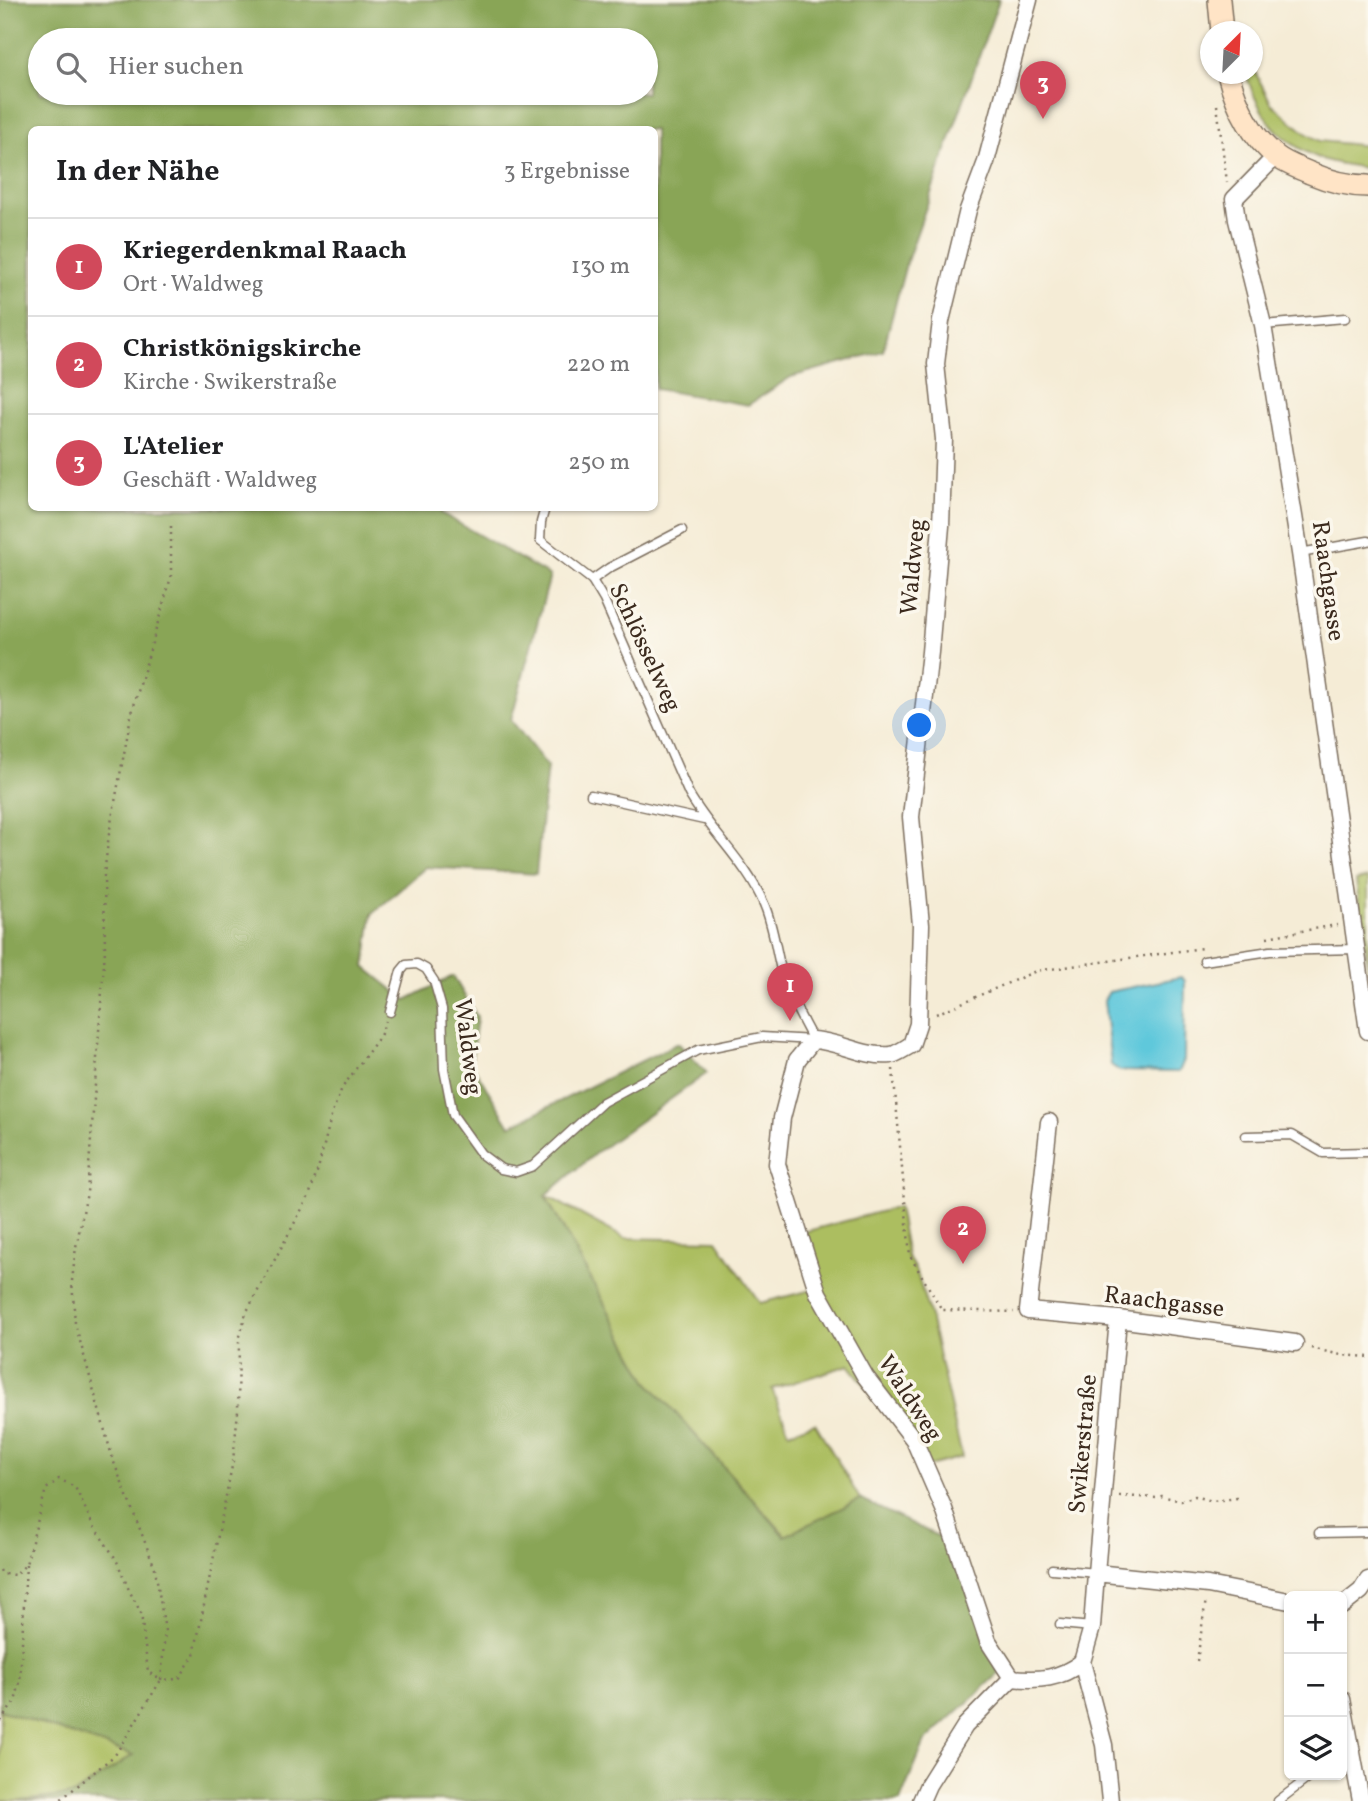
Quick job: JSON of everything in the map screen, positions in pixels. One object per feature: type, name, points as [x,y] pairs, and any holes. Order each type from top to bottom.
[{"type":"main road","points":[[1219,0],[1221,21]]},
{"type":"main road","points":[[1230,84],[1245,117],[1284,160],[1333,181],[1366,186]]},
{"type":"street","name":"Waldweg","points":[[918,1024],[921,925],[911,817],[941,526],[944,439],[936,364],[941,321],[968,210],[986,162],[1029,0]]},
{"type":"street","points":[[1234,199],[1284,160]]},
{"type":"street","name":"Raachgasse","points":[[1234,199],[1263,325],[1300,553],[1368,1031]]},
{"type":"street","points":[[892,1055],[911,1045],[918,1024]]},
{"type":"street","name":"Waldweg","points":[[892,1055],[858,1051],[830,1041],[813,1040],[797,1060],[782,1118],[777,1164],[818,1293],[865,1376],[914,1440],[944,1509],[988,1641],[1012,1678]]},
{"type":"street","points":[[1028,1311],[1049,1122]]},
{"type":"street","name":"Raachgasse","points":[[1028,1311],[1118,1319],[1295,1343]]},
{"type":"street","name":"Swikerstraße","points":[[1082,1662],[1092,1627],[1118,1319]]},
{"type":"street","points":[[1096,1573],[1208,1586],[1284,1600]]},
{"type":"street","points":[[1347,1602],[1361,1591],[1368,1580]]},
{"type":"street","points":[[921,1801],[965,1726],[1012,1678],[1034,1681],[1068,1673],[1082,1662],[1104,1745],[1110,1801]]},
{"type":"street","points":[[1347,1753],[1361,1801]]},
{"type":"lane","points":[[1263,325],[1345,318]]},
{"type":"lane","name":"Schlösselweg","points":[[544,511],[540,540],[592,580],[604,600],[689,794],[704,820],[750,877],[765,906],[783,977],[813,1040]]},
{"type":"lane","points":[[592,580],[609,568],[682,530]]},
{"type":"lane","points":[[1300,553],[1368,541]]},
{"type":"lane","points":[[591,794],[704,820]]},
{"type":"lane","points":[[1204,961],[1270,951],[1357,949]]},
{"type":"lane","name":"Waldweg","points":[[390,1012],[401,971],[406,965],[417,964],[426,969],[434,981],[442,1009],[444,1069],[453,1115],[481,1154],[501,1169],[516,1172],[533,1166],[603,1102],[698,1050],[762,1037],[813,1040]]},
{"type":"lane","points":[[1246,1136],[1292,1135],[1323,1153],[1368,1152]]},
{"type":"lane","points":[[1319,1532],[1368,1532]]},
{"type":"lane","points":[[1052,1569],[1096,1573]]},
{"type":"lane","points":[[1060,1624],[1092,1627]]},
{"type":"lane","points":[[1278,1801],[1305,1780]]},
{"type":"path","points":[[1216,94],[1224,175],[1234,199]]},
{"type":"path","points":[[59,1801],[115,1755],[161,1679],[165,1631],[155,1568],[113,1460],[75,1323],[72,1281],[87,1194],[105,950],[104,875],[109,834],[131,716],[171,577],[171,526]]},
{"type":"path","points":[[1265,938],[1329,928],[1352,920]]},
{"type":"path","points":[[918,1024],[937,1012],[1036,971],[1201,948]]},
{"type":"path","points":[[0,1721],[15,1702],[20,1682],[26,1564],[46,1489],[59,1479],[75,1487],[93,1525],[116,1559],[141,1613],[148,1672],[161,1679],[179,1679],[194,1655],[233,1461],[238,1411],[239,1340],[246,1313],[309,1196],[332,1113],[342,1088],[380,1036],[390,1012]]},
{"type":"path","points":[[892,1055],[910,1256],[942,1310],[987,1313],[1028,1311]]},
{"type":"path","points":[[1295,1343],[1325,1352],[1368,1357]]},
{"type":"path","points":[[1102,1495],[1162,1496],[1181,1501],[1195,1496],[1212,1501],[1238,1498]]},
{"type":"path","points":[[0,1570],[2,1574],[16,1575],[26,1564]]},
{"type":"path","points":[[1197,1661],[1208,1586]]},
{"type":"green space","points":[[0,0],[999,0],[906,264],[883,351],[791,377],[748,405],[658,390],[658,126],[28,126],[28,511],[442,511],[441,513],[550,576],[511,720],[547,766],[536,874],[426,867],[372,914],[365,967],[406,1000],[453,976],[477,1017],[471,1063],[510,1126],[678,1043],[707,1073],[597,1152],[545,1196],[647,1381],[785,1536],[860,1499],[944,1539],[991,1640],[1000,1673],[925,1741],[900,1801],[21,1801],[73,1795],[133,1755],[0,1710]]},
{"type":"green space","points":[[1249,84],[1261,84],[1271,103],[1304,132],[1320,141],[1368,146],[1368,169],[1319,158],[1292,143],[1272,125]]},
{"type":"green space","points":[[1368,878],[1368,970],[1356,881]]},
{"type":"green space","points":[[545,1195],[624,1238],[717,1240],[760,1303],[820,1288],[804,1232],[898,1207],[907,1256],[917,1273],[930,1317],[962,1457],[921,1468],[907,1438],[849,1365],[772,1389],[789,1432],[815,1423],[860,1499],[786,1536],[647,1381]]},
{"type":"green space","points":[[0,1710],[133,1755],[73,1795],[0,1801]]},
{"type":"water","points":[[1181,977],[1185,981],[1184,1060],[1179,1072],[1120,1071],[1111,1065],[1104,1000],[1109,992]]},
{"type":"place","name":"L'Atelier","points":[[1043,119]]},
{"type":"place","name":"Kriegerdenkmal Raach","points":[[790,1021]]},
{"type":"place","name":"Christkönigskirche","points":[[963,1264]]}]
